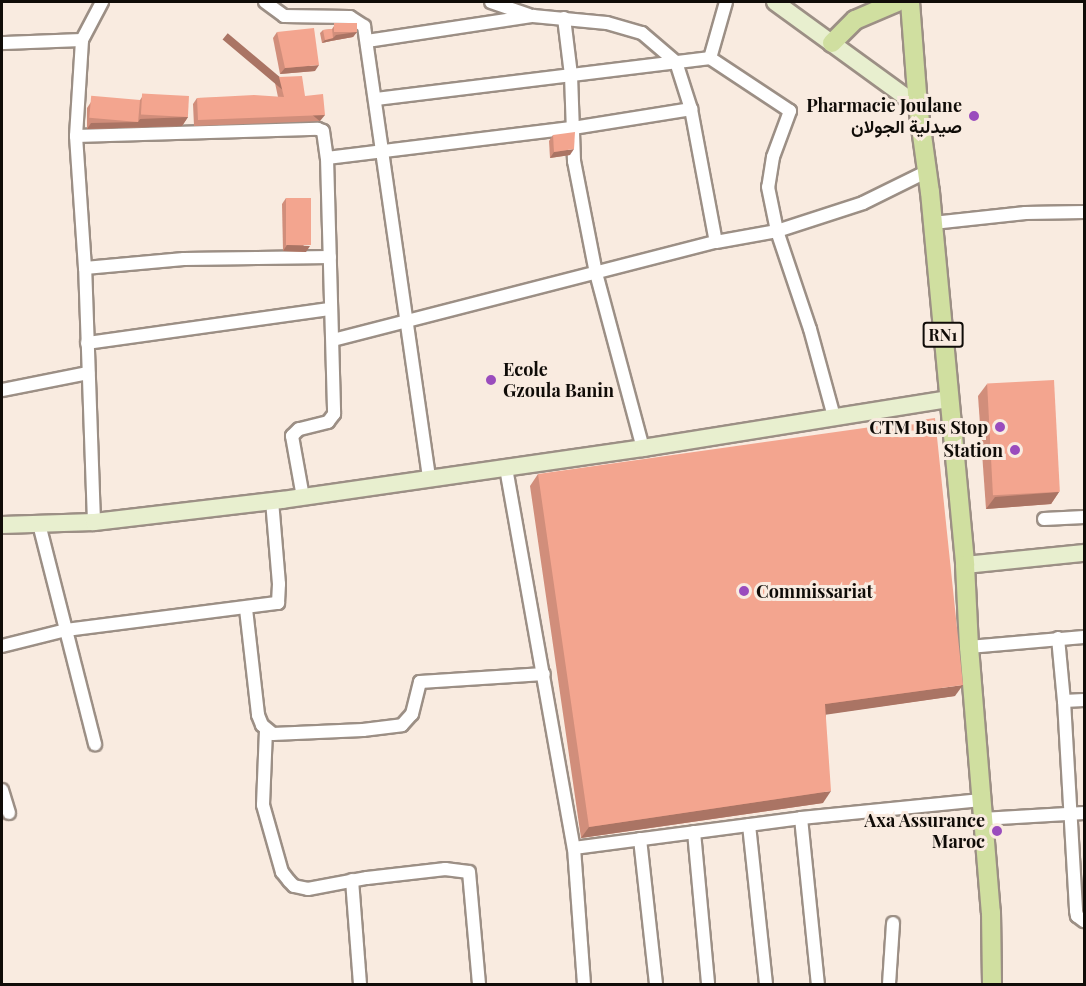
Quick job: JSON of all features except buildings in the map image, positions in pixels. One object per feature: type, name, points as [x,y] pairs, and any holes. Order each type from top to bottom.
[{"type":"main road","points":[[832,43],[855,20],[897,2]]},
{"type":"main road","name":"RN1","points":[[910,2],[918,106],[928,171],[965,565],[969,647],[991,912],[992,984]]},
{"type":"street","points":[[94,522],[85,268],[76,136],[82,40],[102,2]]},
{"type":"street","points":[[265,2],[284,16],[350,17],[364,26],[429,477]]},
{"type":"street","points":[[491,2],[533,16]]},
{"type":"street","points":[[710,58],[726,2]]},
{"type":"street","points":[[775,2],[918,106]]},
{"type":"street","points":[[367,41],[533,16],[564,18],[630,28],[649,38],[676,62],[691,109],[716,242]]},
{"type":"street","points":[[564,18],[571,75],[574,161],[596,273],[643,448]]},
{"type":"street","points":[[2,43],[82,40]]},
{"type":"street","points":[[376,99],[710,58],[790,111],[769,170],[768,187],[777,231],[810,329],[834,417]]},
{"type":"street","points":[[327,158],[573,128],[691,109]]},
{"type":"street","points":[[76,136],[318,129],[323,133],[327,158],[329,309],[333,340],[330,349],[332,417],[324,424],[297,429],[292,436],[303,497]]},
{"type":"street","points":[[333,340],[716,242],[777,231],[864,203],[928,171]]},
{"type":"street","points":[[933,223],[1025,213],[1084,212]]},
{"type":"street","points":[[85,268],[184,259],[330,257]]},
{"type":"street","points":[[87,343],[329,309]]},
{"type":"street","points":[[2,390],[88,373]]},
{"type":"street","points":[[2,525],[94,522],[303,497],[429,477],[643,448],[949,399]]},
{"type":"street","points":[[506,468],[574,848],[584,984]]},
{"type":"street","points":[[2,646],[66,630],[276,604],[279,601],[272,501]]},
{"type":"street","points":[[1044,519],[1084,517]]},
{"type":"street","points":[[39,524],[95,744]]},
{"type":"street","points":[[965,565],[1084,553]]},
{"type":"street","points":[[246,609],[258,715],[266,730],[263,805],[282,872],[294,886],[308,889],[352,880],[445,870],[469,872],[479,984]]},
{"type":"street","points":[[969,647],[1084,637]]},
{"type":"street","points":[[1058,638],[1064,701],[1076,911],[1077,916],[1084,921]]},
{"type":"street","points":[[266,730],[280,735],[402,725],[412,714],[420,682],[544,674]]},
{"type":"street","points":[[1064,701],[1084,700]]},
{"type":"street","points":[[2,790],[9,813]]},
{"type":"street","points":[[574,848],[801,818],[981,800]]},
{"type":"street","points":[[982,819],[1084,813]]},
{"type":"street","points":[[801,818],[818,984]]},
{"type":"street","points":[[749,825],[766,984]]},
{"type":"street","points":[[694,832],[708,984]]},
{"type":"street","points":[[640,839],[656,984]]},
{"type":"street","points":[[352,880],[360,984]]},
{"type":"street","points":[[889,984],[893,923]]},
{"type":"place","name":"Pharmacie Joulane صيدلية الجولان","points":[[974,116]]},
{"type":"place","name":"Ecole Gzoula Banin","points":[[491,380]]},
{"type":"place","name":"CTM Bus Stop","points":[[1000,427]]},
{"type":"place","name":"Station","points":[[1015,450]]},
{"type":"place","name":"Commissariat","points":[[744,591]]},
{"type":"place","name":"Axa Assurance Maroc","points":[[997,831]]}]
